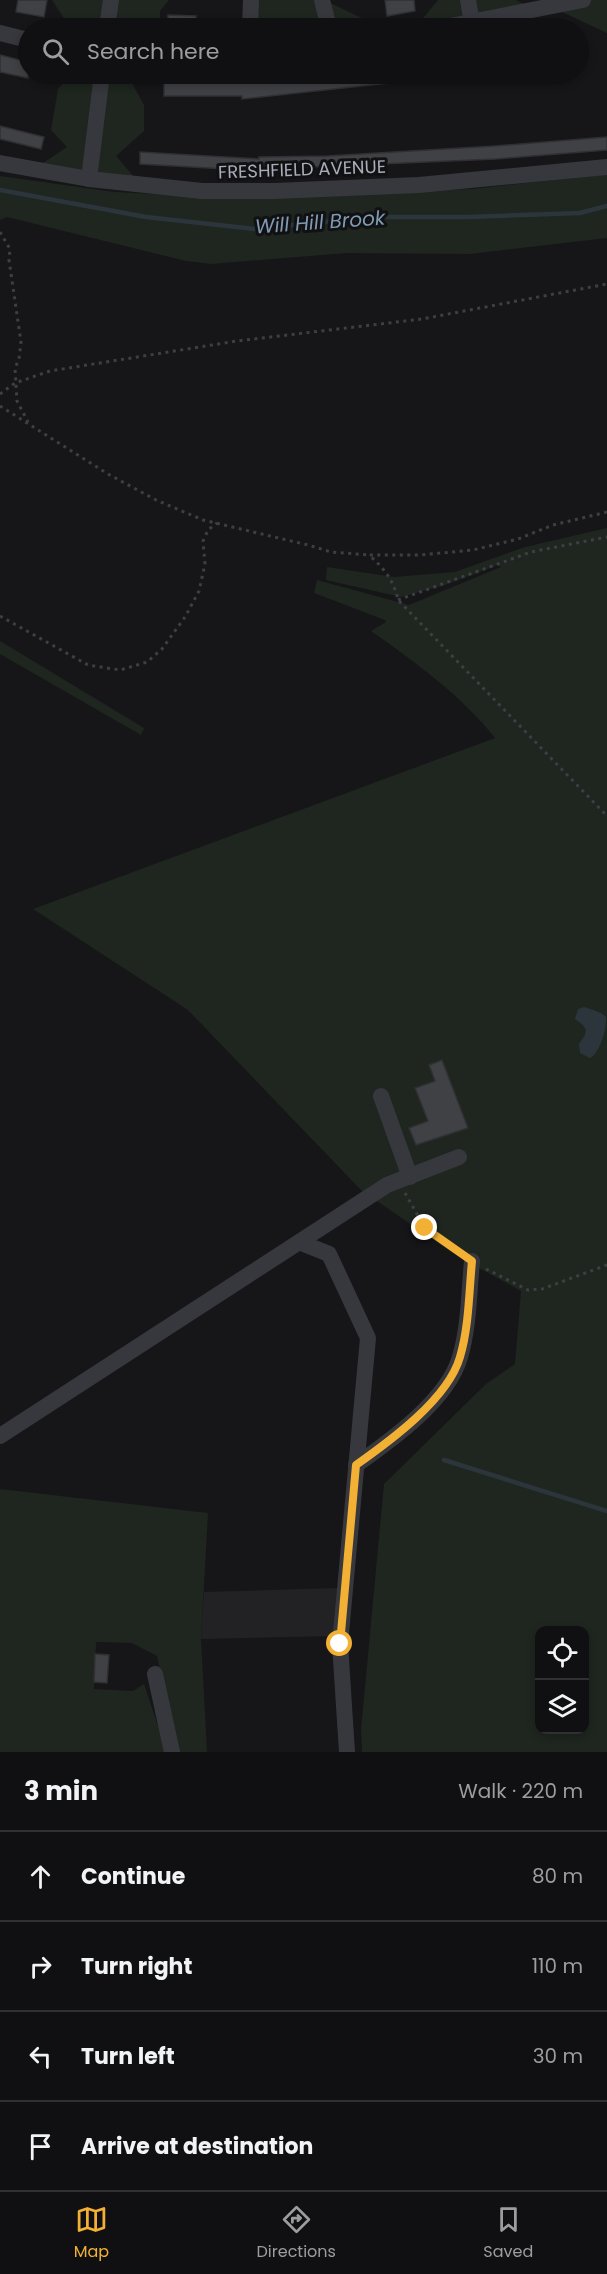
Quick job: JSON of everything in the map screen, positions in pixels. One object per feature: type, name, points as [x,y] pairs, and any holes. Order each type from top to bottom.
[{"type":"street","points":[[108,18],[111,0]]},
{"type":"street","points":[[250,18],[251,0]]},
{"type":"street","points":[[322,0],[326,18]]},
{"type":"street","points":[[468,0],[471,18]]},
{"type":"street","points":[[496,18],[583,0]]},
{"type":"street","points":[[0,33],[18,38]]},
{"type":"street","points":[[89,179],[101,84]]},
{"type":"street","name":"FRESHFIELD AVENUE","points":[[0,163],[89,179],[202,191],[274,191],[419,184],[607,167]]},
{"type":"street","points":[[381,1096],[404,1179]]},
{"type":"street","points":[[0,1436],[387,1185],[459,1157]]},
{"type":"street","points":[[299,1242],[329,1254],[368,1338],[340,1644],[347,1752]]},
{"type":"street","points":[[356,1465],[409,1425],[428,1406],[453,1373],[460,1359],[464,1341],[472,1261]]},
{"type":"street","points":[[155,1674],[172,1752]]},
{"type":"path","points":[[0,232],[10,249],[9,260],[21,342],[19,359],[15,368],[17,401],[25,418],[32,425]]},
{"type":"path","points":[[0,394],[15,383],[60,369],[237,341],[422,319],[607,284]]},
{"type":"path","points":[[0,406],[108,474],[156,500],[218,524],[331,552],[420,555],[473,550],[518,539],[553,525],[607,512]]},
{"type":"path","points":[[0,616],[88,665],[120,670],[147,662],[162,649],[185,617],[199,591],[205,564],[203,541],[208,530],[218,524]]},
{"type":"path","points":[[398,600],[531,552],[607,537]]},
{"type":"path","points":[[369,555],[380,564],[395,585],[398,600],[607,816]]},
{"type":"path","points":[[404,1179],[425,1228],[472,1261],[528,1290],[542,1289],[607,1265]]},
{"type":"shaded area","points":[[52,0],[169,0],[160,11],[160,18],[64,18]]},
{"type":"shaded area","points":[[255,0],[318,0],[322,18],[254,18]]},
{"type":"shaded area","points":[[324,0],[362,18],[327,18]]},
{"type":"shaded area","points":[[438,0],[516,0],[535,10],[491,18],[423,18]]},
{"type":"shaded area","points":[[557,0],[607,0],[607,33],[589,25],[589,18],[575,18],[551,7]]},
{"type":"shaded area","points":[[63,84],[132,84],[144,105],[144,131],[116,156],[141,185],[34,169],[67,147],[51,130],[58,89]]},
{"type":"shaded area","points":[[607,174],[607,238],[470,254],[347,253],[211,264],[186,261],[7,217],[0,220],[0,176],[115,192],[244,199],[472,189]]},
{"type":"shaded area","points":[[607,528],[607,1752],[362,1752],[361,1730],[384,1484],[486,1384],[515,1364],[521,1291],[454,1254],[361,1190],[188,1010],[33,909],[495,738],[453,694],[421,667],[371,631],[386,622],[385,620],[314,593],[317,580],[409,605],[501,567],[498,565],[445,585],[401,597],[326,580],[327,567],[394,577],[455,572],[525,547]]},
{"type":"shaded area","points":[[0,641],[144,728],[141,735],[0,654]]},
{"type":"shaded area","points":[[584,1007],[606,1017],[602,1040],[597,1051],[590,1058],[580,1053],[579,1044],[586,1030],[575,1019],[578,1009]]},
{"type":"shaded area","points":[[0,1489],[208,1513],[201,1639],[207,1752],[177,1752],[157,1656],[132,1643],[96,1642],[94,1689],[133,1691],[144,1684],[163,1741],[164,1752],[0,1752]]},
{"type":"shaded area","points":[[338,1588],[335,1636],[201,1639],[204,1592]]},
{"type":"building","points":[[18,0],[47,0],[44,17],[16,12]]},
{"type":"building","points":[[385,0],[414,0],[415,11],[387,16]]},
{"type":"building","points":[[168,15],[196,16],[196,18],[168,18]]},
{"type":"building","points":[[0,55],[18,60],[18,76],[0,72]]},
{"type":"building","points":[[164,84],[380,84],[242,99],[242,96],[164,96]]},
{"type":"building","points":[[0,126],[44,137],[41,149],[0,139]]},
{"type":"building","points":[[607,137],[607,150],[496,159],[243,170],[140,164],[140,152],[259,159],[259,157],[327,156]]},
{"type":"building","points":[[442,1060],[468,1128],[416,1145],[409,1128],[428,1121],[415,1088],[435,1081],[429,1065]]},
{"type":"building","points":[[95,1654],[109,1655],[107,1683],[94,1682]]},
{"type":"waterway","name":"Will Hill Brook","points":[[0,190],[146,217],[255,229],[370,217],[469,217],[580,213],[607,206]]},
{"type":"waterway","points":[[444,1460],[607,1511]]},
{"type":"route","points":[[340,1644],[356,1465],[394,1438],[428,1406],[453,1373],[460,1359],[464,1341],[472,1261],[425,1228]]}]
